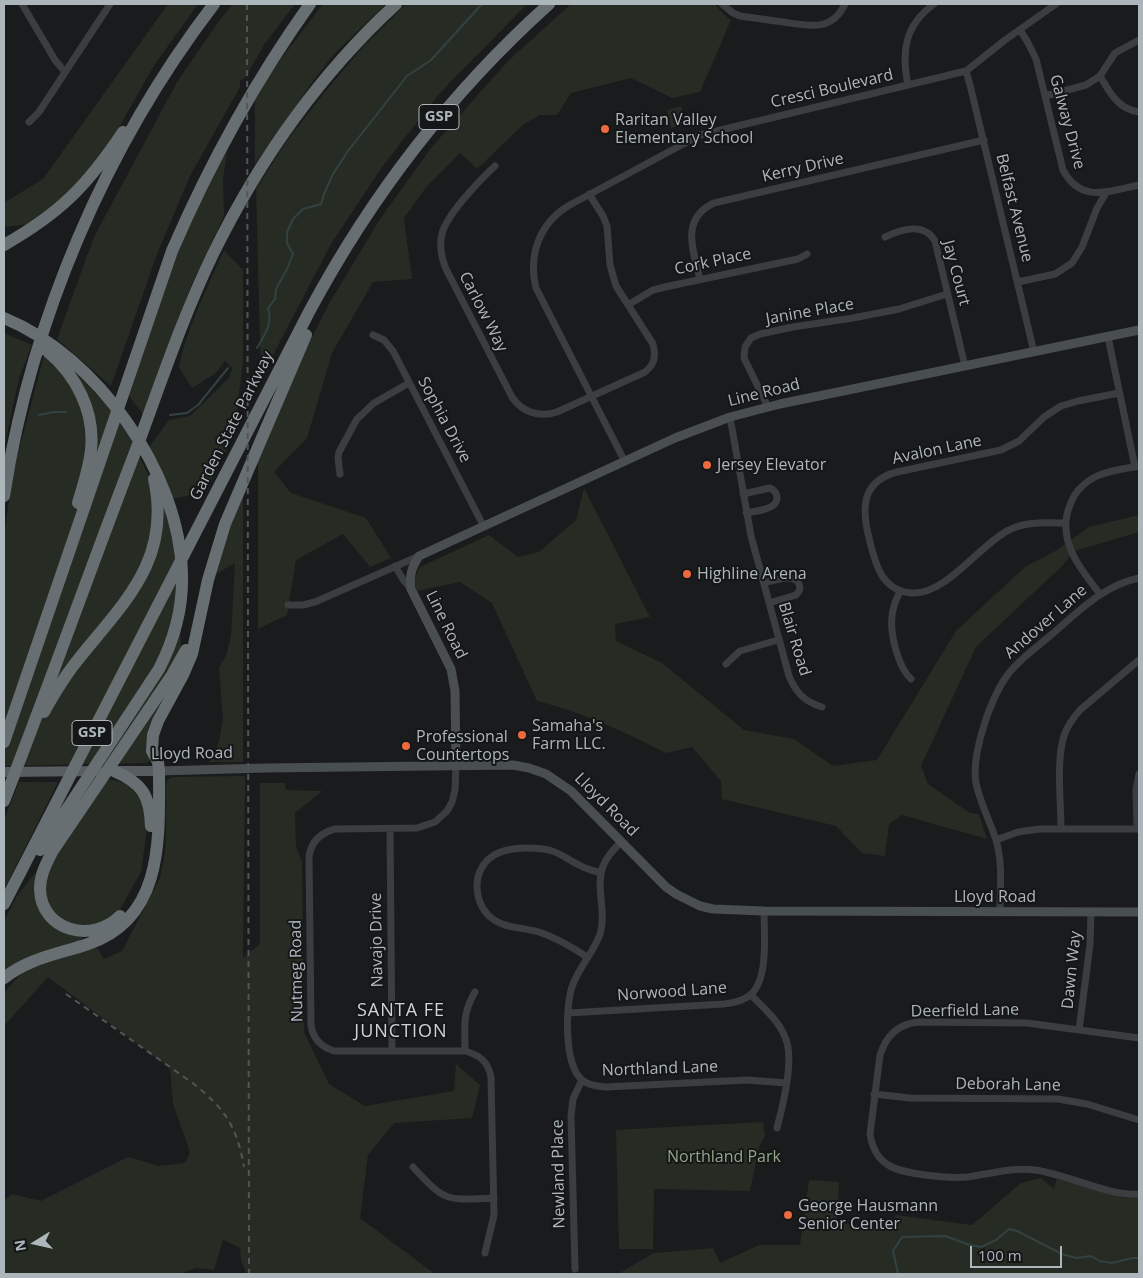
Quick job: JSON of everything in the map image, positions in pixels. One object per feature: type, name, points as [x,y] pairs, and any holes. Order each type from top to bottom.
[{"type":"highway","points":[[4,496],[14,439],[32,371],[48,315],[73,248],[116,159],[158,87],[214,4]]},
{"type":"highway","points":[[4,742],[172,251],[201,186],[231,127],[267,67],[310,4]]},
{"type":"highway","points":[[4,801],[194,296],[213,255],[231,219],[267,159],[318,88],[362,37],[396,4]]},
{"type":"highway","name":"Garden State Parkway","points":[[4,904],[330,274],[375,201],[423,137],[481,70],[549,4]]},
{"type":"highway","points":[[4,245],[48,217],[79,191],[158,87]]},
{"type":"highway","points":[[4,978],[32,961],[104,938],[122,925],[137,909],[148,888],[156,855],[159,826],[159,770],[158,762],[152,751],[153,735],[189,661],[197,636],[216,550],[230,511],[316,314],[330,274]]},
{"type":"highway","points":[[4,318],[48,343],[81,369],[117,409],[148,459],[166,495],[175,524],[182,575],[181,600],[170,644],[150,685],[38,853],[16,879]]},
{"type":"highway","points":[[4,326],[34,342],[53,356],[78,387],[89,415],[91,441],[89,459],[50,606]]},
{"type":"highway","points":[[26,742],[62,681],[140,581],[148,564],[154,546],[157,516],[156,488],[148,459]]},
{"type":"highway","points":[[114,770],[137,784],[145,793],[149,803],[151,835],[146,867],[133,900],[118,918],[107,926],[96,930],[76,930],[58,922],[44,904],[40,890],[45,866],[57,844],[177,667],[200,616]]},
{"type":"main road","name":"Line Road","points":[[456,766],[455,691],[451,669],[411,589],[412,568],[419,556],[624,460],[674,438],[730,417],[768,407],[1139,330]]},
{"type":"main road","name":"Lloyd Road","points":[[4,772],[513,765],[530,768],[546,774],[571,791],[666,886],[686,900],[713,909],[764,911],[1139,912]]},
{"type":"street","points":[[22,4],[55,60],[65,72]]},
{"type":"street","points":[[29,122],[39,112],[110,4]]},
{"type":"street","points":[[722,4],[740,16],[814,26],[831,21],[841,12],[845,4]]},
{"type":"street","points":[[908,84],[904,65],[907,39],[917,20],[934,4]]},
{"type":"street","name":"Cresci Boulevard","points":[[624,460],[539,297],[534,282],[533,268],[537,244],[549,222],[563,209],[698,136],[966,71],[1056,4]]},
{"type":"street","name":"Galway Drive","points":[[1020,30],[1030,45],[1036,59],[1063,170],[1067,177],[1086,192],[1106,193],[1139,185]]},
{"type":"street","points":[[1045,96],[1086,86],[1100,76],[1115,53],[1139,40]]},
{"type":"street","name":"Belfast Avenue","points":[[966,71],[1034,352]]},
{"type":"street","points":[[1100,76],[1117,102],[1126,109],[1139,112]]},
{"type":"street","name":"Kerry Drive","points":[[700,279],[691,242],[691,232],[696,218],[708,206],[984,140]]},
{"type":"street","name":"Carlow Way","points":[[495,166],[448,218],[444,227],[440,249],[446,269],[512,397],[519,406],[531,413],[548,415],[557,412],[645,372],[654,360],[653,344],[616,286],[612,273],[607,226],[589,194]]},
{"type":"street","points":[[1018,282],[1054,274],[1072,263],[1082,248],[1097,208],[1106,193]]},
{"type":"street","name":"Jay Court","points":[[885,237],[902,230],[920,229],[929,233],[935,241],[964,366]]},
{"type":"street","name":"Cork Place","points":[[628,305],[653,290],[798,259],[807,254]]},
{"type":"street","name":"Janine Place","points":[[768,407],[744,358],[745,347],[751,338],[760,334],[793,327],[862,317],[899,309],[947,294]]},
{"type":"street","name":"Sophia Drive","points":[[373,336],[384,340],[389,346],[483,525]]},
{"type":"street","points":[[1100,594],[1071,551],[1066,537],[1065,523],[1071,502],[1085,484],[1103,474],[1137,466],[1108,337]]},
{"type":"street","points":[[340,474],[338,458],[348,433],[357,420],[374,403],[409,384]]},
{"type":"street","name":"Avalon Lane","points":[[900,591],[885,580],[877,568],[865,522],[866,502],[871,490],[880,480],[897,472],[1001,450],[1019,441],[1044,417],[1061,406],[1078,400],[1120,393]]},
{"type":"street","name":"Blair Road","points":[[730,417],[750,536],[789,676],[796,691],[807,701],[822,707]]},
{"type":"street","points":[[743,494],[770,488],[774,490],[777,497],[774,505],[746,513]]},
{"type":"street","points":[[911,679],[901,665],[892,628],[893,609],[900,591],[918,593],[933,589],[993,540],[1015,527],[1034,523],[1065,523]]},
{"type":"street","name":"Line Road","points":[[288,605],[303,605],[315,602],[419,556]]},
{"type":"street","name":"Line Road","points":[[395,566],[411,589]]},
{"type":"street","points":[[764,583],[789,578],[796,580],[799,584],[800,588],[796,595],[769,603]]},
{"type":"street","name":"Andover Lane","points":[[1000,912],[1000,865],[996,840],[978,791],[975,766],[980,740],[997,692],[1005,678],[1016,665],[1100,594],[1118,584],[1139,578]]},
{"type":"street","points":[[726,664],[740,651],[778,640]]},
{"type":"street","points":[[1061,829],[1060,755],[1066,731],[1080,710],[1139,660]]},
{"type":"street","name":"Nutmeg Road","points":[[456,766],[454,798],[449,808],[442,817],[425,827],[329,831],[317,838],[312,846],[309,857],[310,1015],[311,1030],[314,1036],[322,1046],[328,1049],[337,1051],[465,1051]]},
{"type":"street","points":[[996,840],[1029,830],[1138,829],[1136,790],[1139,774]]},
{"type":"street","name":"Navajo Drive","points":[[390,829],[392,1051]]},
{"type":"street","name":"Northland Lane","points":[[621,842],[608,856],[601,873],[602,925],[597,941],[572,985],[568,1012],[570,1062],[582,1080],[606,1087],[747,1080],[786,1083]]},
{"type":"street","points":[[587,957],[549,935],[505,925],[494,920],[481,905],[477,893],[477,882],[481,869],[489,859],[500,851],[514,848],[550,850],[580,866],[601,873]]},
{"type":"street","name":"Norwood Lane","points":[[568,1012],[724,1004],[735,1002],[751,995],[763,969],[764,911]]},
{"type":"street","name":"Dawn Way","points":[[1078,1030],[1090,944],[1091,912]]},
{"type":"street","points":[[475,992],[466,1008],[465,1051],[480,1056],[490,1071],[494,1215],[485,1253]]},
{"type":"street","points":[[751,995],[778,1025],[787,1039],[790,1055],[783,1107],[778,1128]]},
{"type":"street","name":"Deerfield Lane","points":[[1139,1038],[1011,1022],[918,1022],[909,1024],[893,1033],[882,1047],[870,1126],[871,1141],[878,1157],[898,1171],[951,1178],[968,1177],[1001,1170],[1034,1170],[1050,1172],[1122,1194],[1139,1194]]},
{"type":"street","name":"Newland Place","points":[[575,1268],[571,1116],[573,1099],[582,1080]]},
{"type":"street","name":"Deborah Lane","points":[[874,1094],[910,1098],[1058,1099],[1087,1104],[1139,1120]]},
{"type":"street","points":[[413,1166],[435,1191],[444,1196],[458,1199],[494,1198]]},
{"type":"green space","points":[[168,4],[198,4],[153,67],[91,177],[27,224],[4,227],[4,203],[43,179]]},
{"type":"green space","points":[[233,4],[295,4],[264,45],[245,78],[240,81],[240,87],[191,174],[157,254],[111,386],[57,339],[94,237],[177,82]]},
{"type":"green space","points":[[323,4],[386,4],[335,53],[255,164],[255,100],[271,72]]},
{"type":"green space","points":[[406,4],[527,4],[439,94],[382,167],[331,244],[261,378],[256,189],[288,139],[325,92],[360,50]]},
{"type":"green space","points":[[571,4],[715,4],[731,20],[700,92],[672,98],[631,78],[571,93],[557,115],[540,115],[523,125],[477,169],[460,153],[427,186],[404,218],[412,279],[373,282],[332,353],[307,438],[274,472],[291,493],[366,518],[391,558],[370,567],[343,534],[296,560],[287,615],[258,629],[258,451],[268,423],[330,302],[380,219],[431,148],[508,61]]},
{"type":"green space","points":[[681,106],[685,124],[671,128],[667,110]]},
{"type":"green space","points":[[228,146],[223,179],[224,216],[192,284],[143,414],[127,394],[177,248]]},
{"type":"green space","points":[[224,250],[243,270],[243,362],[237,410],[228,447],[205,492],[172,499],[147,450],[169,420],[190,416],[229,378],[232,368],[225,361],[216,373],[192,388],[179,367],[192,322]]},
{"type":"green space","points":[[4,333],[32,345],[19,378],[4,449]]},
{"type":"green space","points":[[45,352],[62,358],[109,408],[129,435],[167,513],[175,549],[181,644],[178,678],[149,761],[146,763],[4,766],[4,536],[13,472]]},
{"type":"green space","points":[[584,488],[650,617],[615,624],[616,641],[662,663],[744,730],[794,739],[833,766],[877,760],[956,631],[1025,567],[1057,550],[1089,527],[1139,515],[1139,532],[1074,551],[1063,565],[976,647],[921,766],[928,784],[970,813],[979,814],[987,839],[902,815],[889,824],[885,856],[862,853],[836,826],[722,799],[721,781],[692,747],[666,753],[603,723],[537,701],[492,603],[460,582],[417,591],[414,580],[420,567],[489,535],[518,557],[539,552],[576,520]]},
{"type":"green space","points":[[243,490],[243,762],[209,762],[219,742],[223,720],[219,667],[226,656],[231,636],[235,563],[216,574],[228,528]]},
{"type":"green space","points":[[245,776],[243,958],[260,944],[260,783],[285,783],[286,790],[322,791],[295,813],[296,846],[302,862],[304,1032],[329,1084],[365,1106],[454,1091],[456,1064],[480,1085],[472,1118],[394,1123],[368,1155],[360,1218],[435,1274],[247,1274],[241,1261],[240,1248],[223,1240],[214,1270],[196,1268],[179,1274],[4,1274],[4,1200],[12,1194],[41,1201],[128,1157],[159,1166],[185,1163],[190,1152],[173,1104],[170,1068],[48,977],[4,1026],[4,993],[29,964],[94,943],[104,959],[122,951],[160,878],[165,852],[167,780],[172,777]]},
{"type":"green space","points":[[108,779],[131,784],[143,796],[148,822],[141,872],[118,913],[94,928],[76,944],[4,972],[4,921],[17,896]]},
{"type":"green space","points":[[19,782],[58,782],[4,890],[4,820]]},
{"type":"green space","name":"Northland Park","points":[[763,1122],[765,1135],[759,1147],[750,1191],[654,1189],[653,1249],[619,1249],[616,1130]]},
{"type":"green space","points":[[1041,1178],[1054,1189],[1057,1178],[1124,1198],[1139,1198],[1139,1274],[620,1274],[654,1253],[713,1248],[720,1263],[759,1245],[800,1245],[809,1180],[839,1182],[837,1222],[884,1230],[896,1215],[972,1225],[1021,1183]]},
{"type":"waterway","points":[[257,348],[269,324],[268,308],[275,299],[276,289],[293,254],[287,243],[287,232],[293,219],[303,209],[321,204],[333,174],[348,151],[407,76],[431,60],[482,4]]},
{"type":"waterway","points":[[170,415],[187,413],[198,405],[228,368]]},
{"type":"waterway","points":[[39,415],[66,412]]},
{"type":"waterway","points":[[898,1274],[893,1251],[902,1237],[945,1236],[981,1247],[996,1240],[1009,1229],[1017,1231],[1062,1254],[1076,1258],[1091,1256],[1100,1261],[1112,1263],[1139,1258]]},
{"type":"railway","points":[[247,4],[249,1274]]},
{"type":"railway","points":[[66,994],[205,1093],[222,1111],[234,1130],[244,1167]]},
{"type":"place","name":"Raritan Valley Elementary School","points":[[605,129]]},
{"type":"place","name":"Jersey Elevator","points":[[707,465]]},
{"type":"place","name":"Highline Arena","points":[[687,574]]},
{"type":"place","name":"Samaha's Farm LLC.","points":[[522,735]]},
{"type":"place","name":"Professional Countertops","points":[[406,746]]},
{"type":"place","name":"George Hausmann Senior Center","points":[[788,1215]]},
{"type":"district","name":"SANTA FE JUNCTION","points":[[401,1021]]}]
